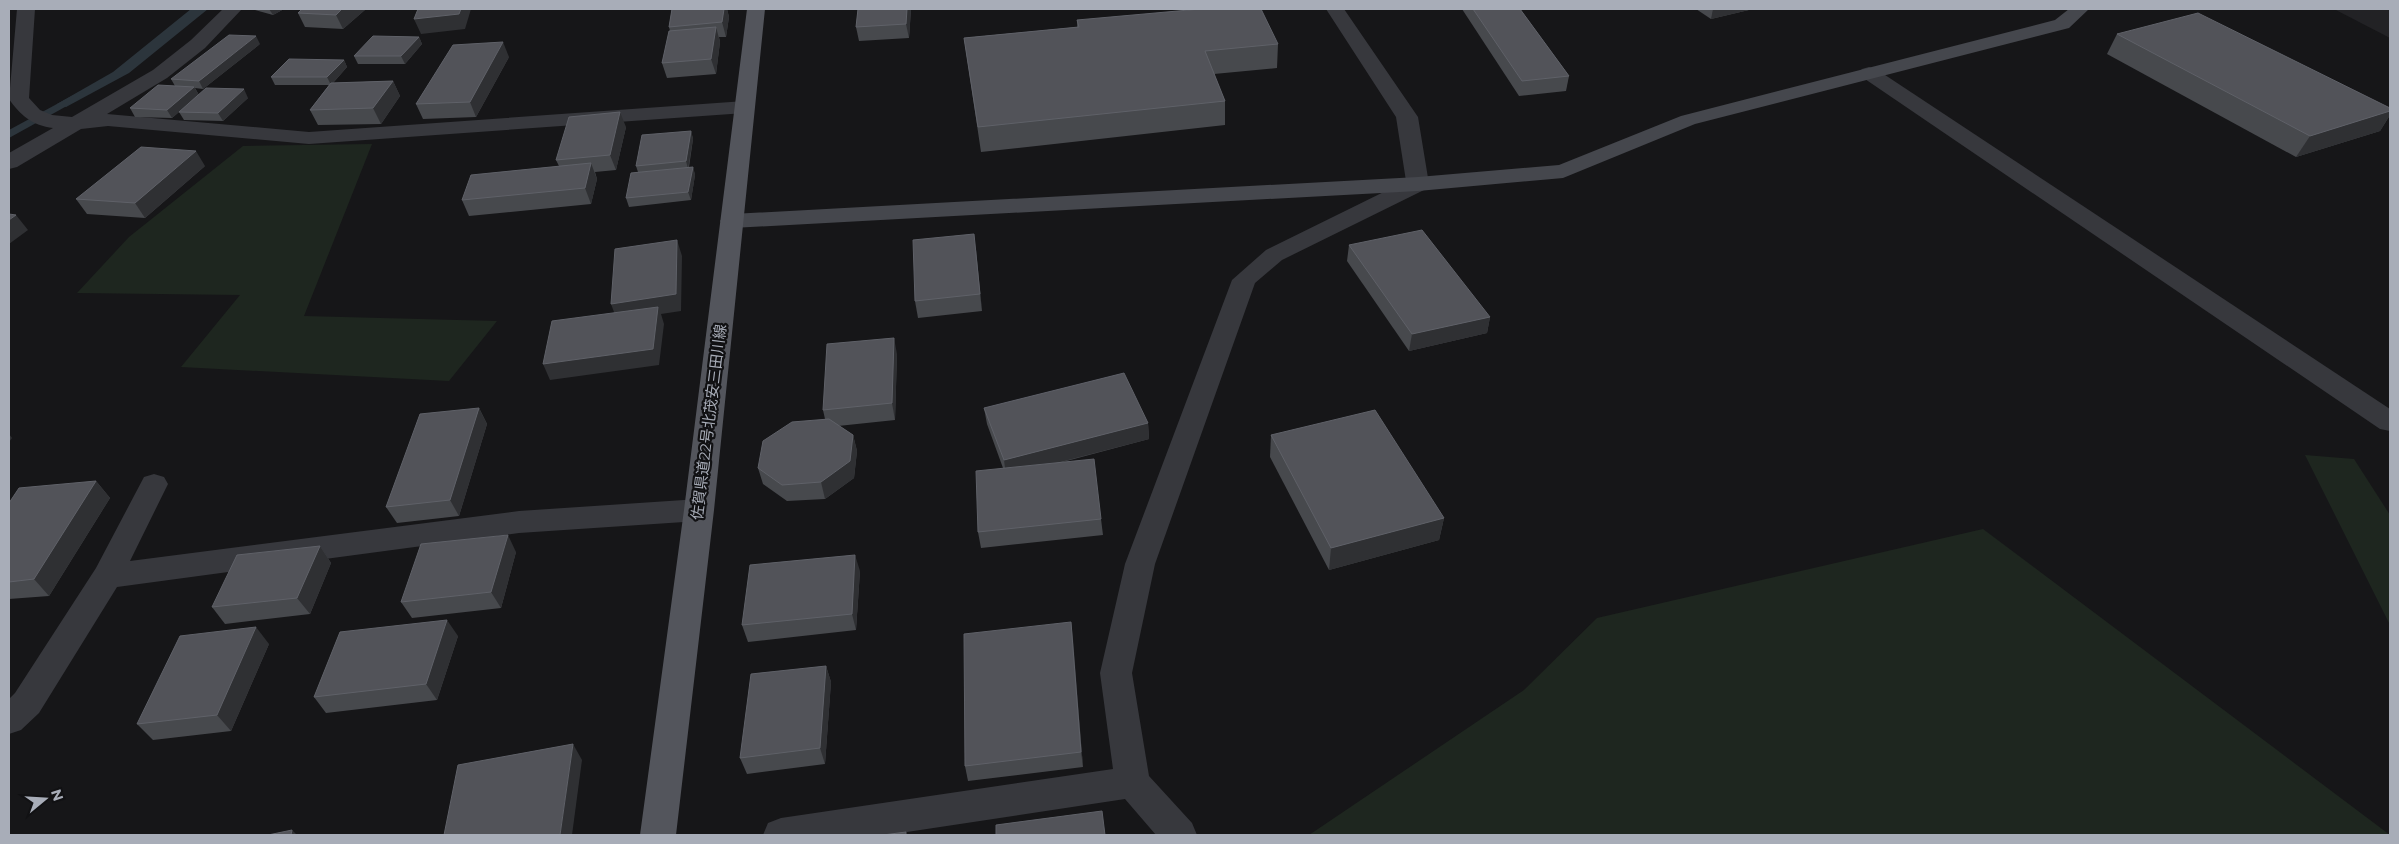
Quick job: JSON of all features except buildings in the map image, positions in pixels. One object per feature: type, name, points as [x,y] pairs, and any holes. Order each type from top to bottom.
[{"type":"main road","name":"佐賀県道22号北茂安三田川線","points":[[658,835],[699,510],[756,9]]},
{"type":"street","points":[[26,9],[19,99],[41,118],[74,123],[108,120],[309,138],[745,106]]},
{"type":"street","points":[[9,162],[160,74],[198,44],[233,9]]},
{"type":"street","points":[[1335,9],[1407,117],[1418,184]]},
{"type":"street","points":[[732,221],[1418,184],[1563,171],[1688,120],[2062,24],[2080,9]]},
{"type":"street","points":[[1869,73],[2390,422]]},
{"type":"street","points":[[1179,835],[1132,782],[1116,673],[1140,564],[1244,280],[1274,255],[1418,184]]},
{"type":"street","points":[[9,720],[27,703],[107,576],[154,484]]},
{"type":"street","points":[[107,576],[519,522],[699,510]]},
{"type":"street","points":[[781,835],[1132,782]]},
{"type":"shaded area","points":[[191,9],[208,9],[129,73],[66,107],[57,104],[113,72]]},
{"type":"shaded area","points":[[2334,9],[2390,9],[2390,38]]},
{"type":"shaded area","points":[[372,144],[304,316],[497,321],[449,381],[181,367],[240,295],[77,293],[129,237],[243,146]]},
{"type":"shaded area","points":[[2305,455],[2354,459],[2390,515],[2390,625]]},
{"type":"shaded area","points":[[1983,529],[2390,835],[1309,835],[1524,690],[1597,618]]},
{"type":"waterway","points":[[9,135],[79,95]]}]
